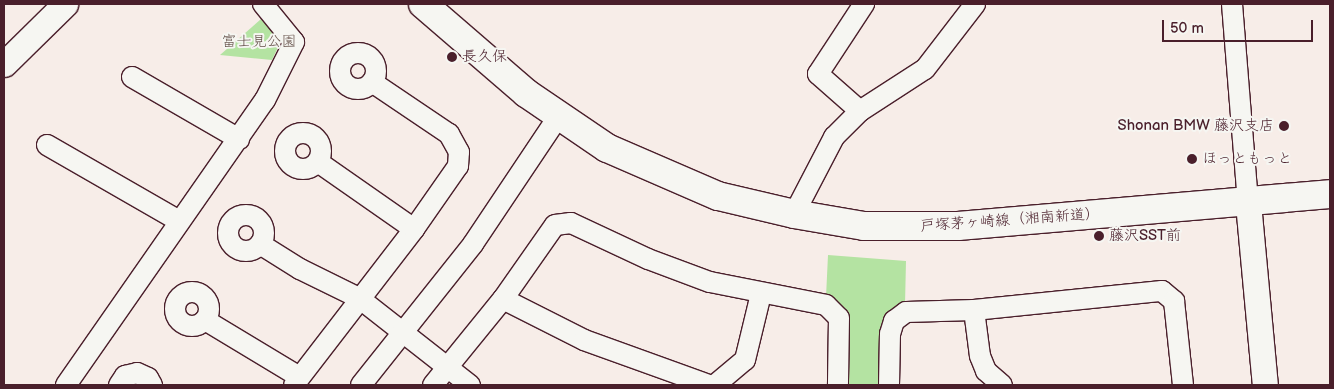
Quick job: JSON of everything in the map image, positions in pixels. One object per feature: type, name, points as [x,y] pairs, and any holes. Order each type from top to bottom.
[{"type":"main road","name":"戸塚茅ヶ崎線（湘南新道）","points":[[423,4],[558,117],[607,148],[657,172],[718,196],[794,214],[864,226],[958,226],[1248,203],[1330,194]]},
{"type":"street","points":[[4,64],[65,4]]},
{"type":"street","points":[[66,385],[265,100],[294,42],[263,4]]},
{"type":"street","points":[[860,111],[818,74],[864,4]]},
{"type":"street","points":[[794,214],[834,137],[860,111],[925,69],[975,4]]},
{"type":"street","points":[[1232,4],[1265,385]]},
{"type":"street","points":[[132,77],[239,138]]},
{"type":"street","points":[[205,320],[296,381],[414,229],[458,166],[459,152],[449,134],[372,82]]},
{"type":"street","points":[[361,385],[473,244],[558,117]]},
{"type":"street","points":[[48,145],[179,221]]},
{"type":"street","points":[[318,162],[414,229]]},
{"type":"street","points":[[433,385],[503,299],[554,225],[572,223],[648,259],[710,282],[761,294],[826,305],[839,318],[838,385]]},
{"type":"street","points":[[260,244],[300,269],[359,298],[470,385]]},
{"type":"street","points":[[889,385],[890,334],[894,321],[906,312],[974,310],[1162,291],[1174,301],[1183,385]]},
{"type":"street","points":[[715,385],[745,360],[761,294]]},
{"type":"street","points":[[503,299],[584,340],[709,385]]},
{"type":"street","points":[[974,310],[980,356],[986,371],[1002,385]]},
{"type":"street","points":[[118,385],[126,376],[137,373],[148,378],[152,385]]},
{"type":"green space","name":"富士見公園","points":[[261,19],[281,41],[272,60],[220,55]]},
{"type":"green space","points":[[828,255],[906,261],[905,305],[888,312],[881,324],[879,385],[849,385],[850,320],[846,309],[826,297]]},
{"type":"place","name":"長久保","points":[[452,57]]},
{"type":"place","name":"Shonan BMW 藤沢支店","points":[[1284,126]]},
{"type":"place","name":"ほっともっと","points":[[1192,159]]},
{"type":"place","name":"藤沢SST前","points":[[1099,236]]}]
